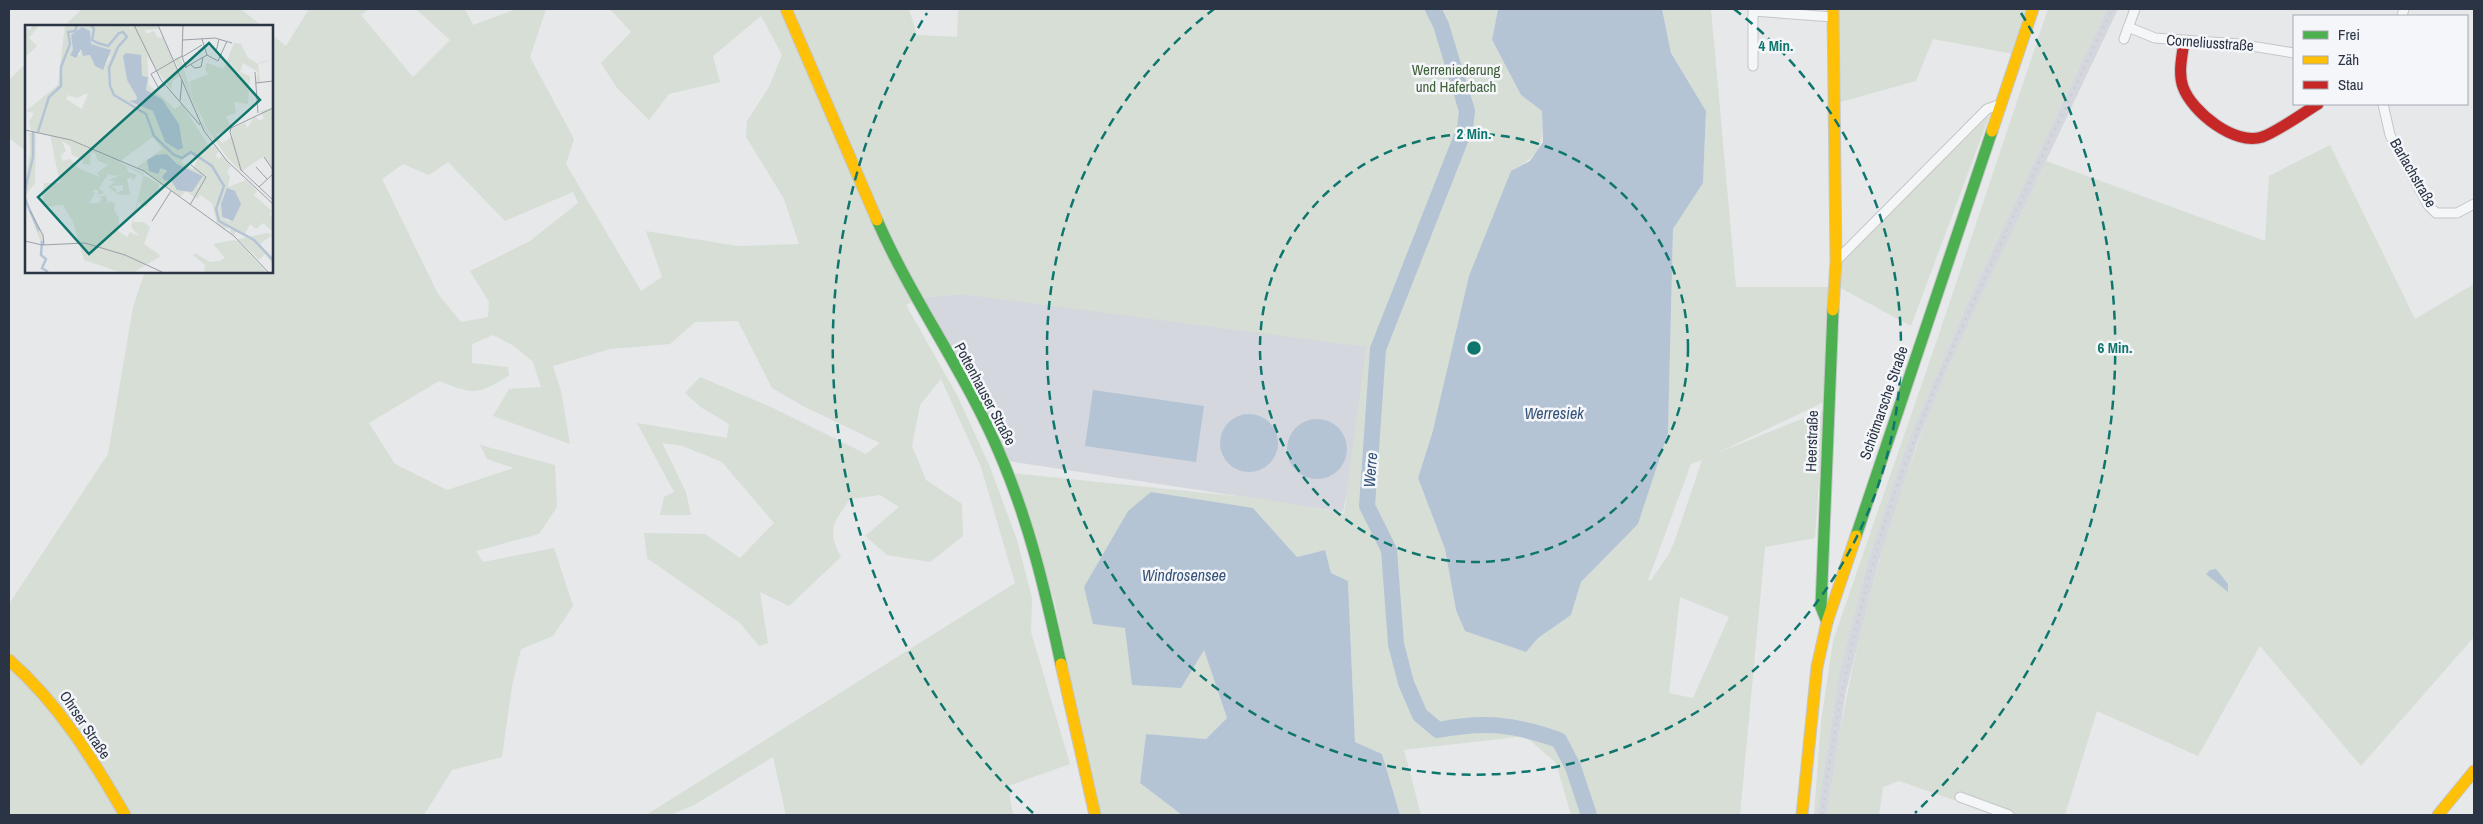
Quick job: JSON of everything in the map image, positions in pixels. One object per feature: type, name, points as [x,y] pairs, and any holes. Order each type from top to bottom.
[{"type":"street","name":"Pottenhauser Straße","points":[[786,9],[883,233],[908,283],[971,394],[999,451],[1020,503],[1038,558],[1095,815]]},
{"type":"street","name":"Schötmarsche Straße","points":[[1802,815],[1816,674],[1827,622],[2033,9]]},
{"type":"street","points":[[2124,39],[2135,9]]},
{"type":"street","points":[[1753,66],[1753,10],[1833,13]]},
{"type":"street","name":"Heerstraße","points":[[1827,622],[1821,607],[1836,261],[1833,13]]},
{"type":"street","name":"Corneliusstraße","points":[[2128,27],[2155,38],[2184,42],[2239,44],[2293,53]]},
{"type":"street","points":[[2184,42],[2181,73],[2182,87],[2197,111],[2209,121],[2232,132],[2248,138],[2262,137],[2316,105]]},
{"type":"street","points":[[1836,261],[1987,109],[2001,104]]},
{"type":"street","name":"Barlachstraße","points":[[2383,105],[2390,135],[2428,205],[2436,213],[2457,214],[2474,204]]},
{"type":"street","name":"Ohrser Straße","points":[[9,660],[28,675],[56,707],[125,815]]},
{"type":"street","points":[[2438,815],[2474,772]]},
{"type":"street","points":[[1960,797],[2009,815]]},
{"type":"shaded area","points":[[2107,9],[2118,9],[1947,370],[1916,446],[1878,564],[1846,691],[1827,815],[1817,815],[1839,674],[1868,561],[1908,441],[1972,293]]},
{"type":"shaded area","points":[[961,294],[1375,342],[1343,512],[1008,461],[920,298]]},
{"type":"green space","points":[[82,9],[241,9],[261,25],[65,25]]},
{"type":"green space","name":"Werreniederung und Haferbach","points":[[309,9],[369,9],[361,15],[413,77],[450,40],[416,9],[465,9],[473,25],[517,9],[546,9],[530,57],[574,139],[566,164],[641,291],[662,277],[646,231],[737,246],[799,244],[784,199],[746,137],[747,121],[769,87],[782,55],[761,16],[713,56],[720,82],[669,94],[649,120],[617,88],[601,63],[631,32],[610,9],[909,9],[917,35],[957,37],[958,9],[1498,9],[1492,41],[1521,95],[1542,111],[1541,141],[1535,154],[1511,171],[1418,478],[1445,549],[1456,610],[1526,652],[1538,638],[1571,615],[1581,582],[1638,524],[1668,433],[1673,229],[1703,183],[1706,111],[1671,53],[1662,9],[1711,9],[1736,287],[1830,287],[1824,402],[1715,454],[1824,410],[1815,538],[1765,547],[1740,815],[1571,815],[1556,763],[1525,736],[1404,750],[1421,815],[1400,815],[1382,754],[1355,742],[1348,581],[1331,573],[1325,550],[1297,557],[1253,508],[1125,628],[1204,649],[1227,718],[1206,739],[1146,734],[1140,783],[1182,815],[1099,815],[1054,599],[1011,473],[1265,499],[1344,513],[1366,347],[961,294],[920,298],[906,305],[958,397],[990,467],[1017,540],[1032,598],[1031,632],[1070,764],[1008,786],[1013,815],[786,815],[773,757],[694,805],[670,815],[646,815],[1015,583],[981,467],[941,379],[920,405],[912,446],[926,480],[962,504],[963,536],[930,562],[887,555],[865,536],[899,507],[880,495],[850,499],[834,526],[834,540],[841,557],[789,606],[760,592],[768,643],[759,646],[740,623],[647,558],[644,533],[705,534],[740,558],[774,523],[722,462],[683,446],[662,443],[686,492],[691,515],[660,515],[664,497],[674,492],[637,423],[727,438],[729,424],[702,408],[685,393],[700,377],[771,407],[866,454],[880,443],[803,406],[772,388],[738,321],[695,322],[670,344],[610,349],[553,366],[561,391],[570,444],[493,416],[509,389],[541,387],[533,362],[514,346],[493,335],[472,344],[472,363],[508,367],[509,376],[489,387],[475,391],[468,391],[439,381],[369,423],[395,464],[447,490],[514,468],[487,459],[480,445],[555,465],[557,507],[539,534],[476,551],[483,562],[554,548],[573,606],[553,636],[521,649],[512,686],[502,757],[452,770],[424,815],[9,815],[9,604],[108,454],[133,307],[145,272],[272,272],[272,35],[286,46]],"holes":[[[448,162],[505,221],[573,192],[578,203],[530,241],[470,271],[489,302],[488,317],[461,322],[438,294],[382,179],[403,164],[429,175]],[[1702,460],[1669,554],[1651,580],[1648,580],[1691,464]],[[1680,597],[1729,617],[1693,698],[1669,693]]]},
{"type":"green space","points":[[1839,9],[2028,9],[2013,54],[1933,39],[1916,81],[1837,103]]},
{"type":"green space","points":[[2048,9],[2107,9],[1972,293],[1908,441],[1868,561],[1839,674],[1817,815],[1814,815],[1821,722],[1833,641]]},
{"type":"green space","points":[[25,64],[25,150],[9,138],[9,80]]},
{"type":"green space","points":[[1990,114],[1911,326],[1837,286],[1842,262]]},
{"type":"green space","points":[[2330,145],[2415,319],[2474,284],[2474,637],[2361,766],[2260,646],[2198,756],[2097,711],[2065,815],[1997,815],[1899,781],[1883,787],[1879,815],[1827,815],[1851,674],[1874,582],[1901,491],[1946,373],[2046,161],[2265,241],[2269,176]]},
{"type":"water","name":"Werresiek","points":[[1498,9],[1662,9],[1671,53],[1706,111],[1703,183],[1673,229],[1668,433],[1638,524],[1581,582],[1571,615],[1538,638],[1526,652],[1465,631],[1456,610],[1445,549],[1418,478],[1433,430],[1469,276],[1511,171],[1530,161],[1543,142],[1542,111],[1521,95],[1492,40]]},
{"type":"water","points":[[1093,390],[1204,406],[1196,462],[1085,446]]},
{"type":"water","points":[[1243,414],[1255,414],[1270,422],[1278,437],[1278,449],[1270,464],[1255,472],[1243,472],[1228,464],[1220,449],[1220,437],[1228,422]]},
{"type":"water","points":[[1311,419],[1323,419],[1339,427],[1345,437],[1347,449],[1345,461],[1339,471],[1323,479],[1311,479],[1295,471],[1287,455],[1287,443],[1295,427]]},
{"type":"water","name":"Windrosensee","points":[[1151,492],[1253,508],[1297,557],[1325,550],[1331,573],[1348,581],[1355,742],[1382,754],[1400,815],[1182,815],[1140,783],[1146,734],[1206,739],[1227,718],[1204,650],[1181,688],[1132,685],[1125,628],[1093,624],[1084,587],[1128,511]]},
{"type":"water","points":[[2216,569],[2228,584],[2228,592],[2206,574],[2210,570]]},
{"type":"waterway","name":"Werre","points":[[1433,9],[1441,25],[1467,111],[1465,128],[1378,349],[1367,506],[1389,550],[1396,644],[1406,683],[1420,715],[1438,730],[1485,725],[1513,727],[1559,740],[1573,767],[1589,815]]},
{"type":"railway","points":[[1822,815],[1837,721],[1856,628],[1881,536],[1920,424],[2003,238],[2112,9]]},
{"type":"traffic: fast","points":[[1856,536],[1992,131]]},
{"type":"traffic: fast","points":[[877,220],[906,279],[971,393],[1010,478],[1028,530],[1061,664]]},
{"type":"traffic: fast","points":[[1827,622],[1821,607],[1833,310]]},
{"type":"traffic: slow","points":[[786,9],[877,220]]},
{"type":"traffic: slow","points":[[1833,9],[1836,261],[1833,310]]},
{"type":"traffic: slow","points":[[1992,131],[2033,9]]},
{"type":"traffic: slow","points":[[1802,815],[1817,667],[1827,622],[1856,536]]},
{"type":"traffic: slow","points":[[9,660],[59,713],[100,773],[125,815]]},
{"type":"traffic: slow","points":[[1061,664],[1095,815]]},
{"type":"traffic: slow","points":[[2438,815],[2474,771]]},
{"type":"traffic: jam","points":[[2184,42],[2181,59],[2183,87],[2195,107],[2216,125],[2228,132],[2251,138],[2262,137],[2282,127],[2316,105]]}]
